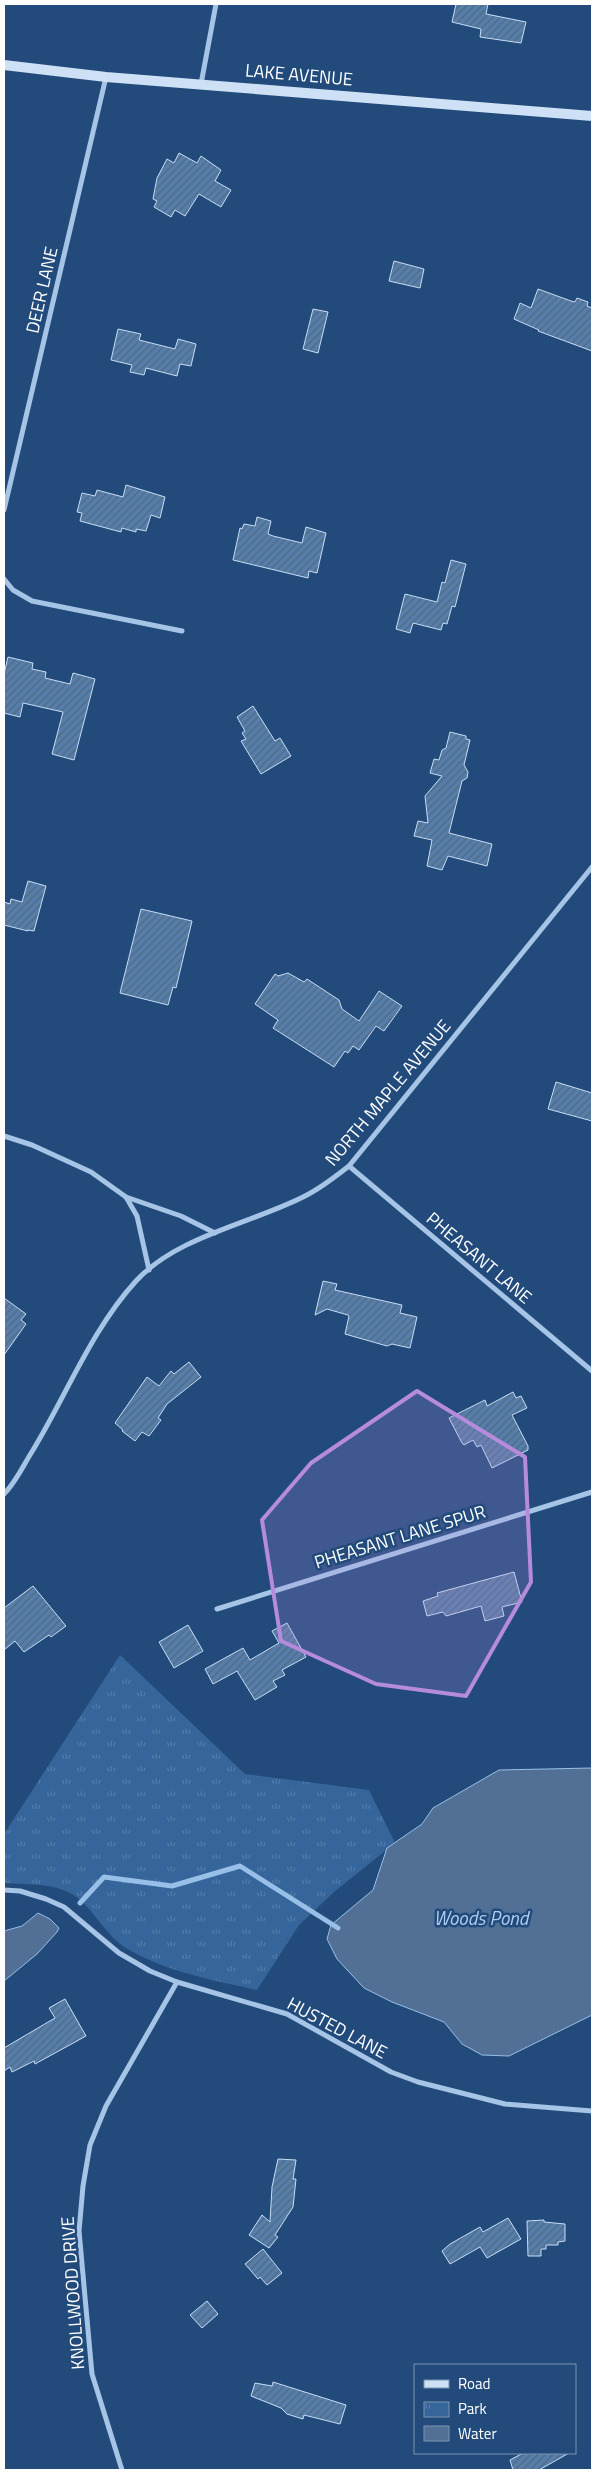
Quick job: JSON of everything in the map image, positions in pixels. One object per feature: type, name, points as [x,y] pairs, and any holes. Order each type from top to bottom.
[{"type":"main road","name":"LAKE AVENUE","points":[[4,65],[106,77],[592,116]]},
{"type":"street","points":[[202,84],[216,4]]},
{"type":"street","name":"DEER LANE","points":[[4,510],[106,77]]},
{"type":"street","points":[[4,580],[13,590],[32,601],[182,631]]},
{"type":"street","name":"NORTH MAPLE AVENUE","points":[[4,1494],[41,1437],[92,1345],[131,1287],[149,1270],[189,1245],[304,1197],[329,1182],[349,1166],[592,868]]},
{"type":"street","points":[[4,1136],[32,1145],[91,1172],[126,1197],[181,1216],[215,1233]]},
{"type":"street","name":"PHEASANT LANE","points":[[349,1166],[592,1371]]},
{"type":"street","points":[[126,1197],[138,1216],[149,1270]]},
{"type":"street","name":"PHEASANT LANE SPUR","points":[[217,1609],[592,1492]]},
{"type":"street","name":"HUSTED LANE","points":[[4,1890],[20,1891],[46,1898],[64,1907],[119,1953],[150,1971],[177,1982],[287,2014],[391,2072],[418,2082],[505,2104],[592,2111]]},
{"type":"street","name":"KNOLLWOOD DRIVE","points":[[122,2470],[92,2374],[79,2231],[83,2186],[90,2145],[106,2106],[177,1982]]},
{"type":"highlighted area","points":[[417,1391],[525,1457],[531,1582],[466,1696],[376,1684],[281,1641],[262,1520],[311,1463]]},
{"type":"green space","points":[[120,1655],[245,1774],[369,1790],[395,1843],[334,1892],[299,1925],[257,1990],[190,1974],[141,1956],[126,1948],[111,1936],[82,1901],[58,1888],[4,1883],[4,1834]]},
{"type":"water","name":"Woods Pond","points":[[592,1768],[592,2015],[509,2056],[482,2055],[462,2044],[444,2022],[392,2002],[364,1988],[337,1959],[327,1939],[331,1925],[373,1890],[387,1848],[422,1824],[433,1808],[499,1770]]},
{"type":"water","points":[[38,1913],[50,1919],[59,1928],[57,1932],[37,1954],[4,1981],[4,1931],[22,1926]]},
{"type":"building","points":[[456,4],[488,4],[486,14],[526,22],[521,43],[480,37],[481,29],[452,22]]},
{"type":"building","points":[[179,153],[197,163],[201,156],[221,170],[215,181],[231,190],[221,207],[199,194],[185,216],[175,210],[171,217],[154,207],[157,201],[153,199],[157,178],[167,159],[174,163]]},
{"type":"building","points":[[394,261],[424,269],[420,288],[389,281]]},
{"type":"building","points":[[538,289],[571,301],[575,302],[577,298],[588,302],[587,306],[592,308],[592,351],[538,331],[514,319],[520,303],[531,308]]},
{"type":"building","points":[[313,309],[328,312],[318,353],[303,349]]},
{"type":"building","points":[[118,329],[141,334],[139,340],[175,349],[178,339],[196,344],[191,366],[180,364],[177,376],[146,368],[144,375],[130,372],[132,365],[111,360]]},
{"type":"building","points":[[126,485],[165,497],[160,518],[151,515],[146,531],[136,529],[136,532],[122,528],[121,532],[80,521],[82,513],[77,512],[82,493],[95,496],[97,490],[123,497]]},
{"type":"building","points":[[257,517],[271,521],[268,534],[302,543],[306,527],[326,533],[317,573],[309,571],[308,578],[233,560],[240,528],[242,529],[244,524],[255,526]]},
{"type":"building","points":[[451,560],[466,564],[455,607],[452,606],[447,624],[443,623],[441,630],[413,623],[410,633],[396,629],[405,594],[437,602],[442,582],[445,583]]},
{"type":"building","points":[[8,657],[33,663],[32,669],[46,672],[45,678],[70,684],[73,673],[95,679],[74,760],[52,754],[63,712],[23,703],[20,717],[4,713],[4,674]]},
{"type":"building","points":[[253,706],[275,741],[280,738],[291,756],[261,774],[241,741],[246,739],[242,733],[245,731],[237,717]]},
{"type":"building","points":[[450,732],[466,736],[466,739],[470,740],[464,765],[468,772],[467,778],[462,781],[449,833],[492,844],[487,866],[448,856],[442,870],[427,866],[432,840],[414,836],[418,821],[428,823],[425,796],[442,776],[430,773],[434,759],[439,760],[442,750],[446,748]]},
{"type":"building","points":[[28,881],[46,886],[34,931],[4,925],[4,902],[10,904],[11,899],[22,902]]},
{"type":"building","points":[[141,909],[192,921],[176,988],[173,987],[168,1005],[120,993]]},
{"type":"building","points":[[288,973],[304,982],[307,979],[339,1000],[342,1009],[359,1021],[379,991],[402,1006],[384,1031],[376,1026],[359,1050],[353,1046],[348,1053],[345,1051],[334,1067],[273,1028],[278,1020],[255,1004],[275,974],[278,976]]},
{"type":"building","points":[[556,1082],[592,1093],[592,1121],[548,1109]]},
{"type":"building","points":[[323,1281],[337,1284],[335,1290],[402,1305],[400,1313],[417,1317],[410,1348],[392,1344],[387,1346],[345,1334],[348,1315],[327,1309],[315,1315]]},
{"type":"building","points":[[4,1298],[26,1314],[21,1320],[26,1324],[4,1355]]},
{"type":"building","points":[[189,1362],[201,1377],[167,1404],[158,1418],[161,1420],[149,1436],[142,1432],[135,1441],[122,1431],[115,1423],[147,1377],[159,1386],[171,1371],[174,1374]]},
{"type":"building","points":[[513,1392],[516,1398],[521,1396],[527,1408],[512,1415],[528,1446],[528,1450],[492,1468],[481,1445],[477,1447],[473,1440],[464,1445],[449,1418],[485,1400],[487,1406]]},
{"type":"building","points":[[514,1572],[522,1602],[502,1607],[504,1616],[485,1621],[481,1606],[446,1616],[443,1612],[427,1616],[423,1601],[438,1596],[437,1593]]},
{"type":"building","points":[[33,1586],[66,1626],[24,1652],[15,1641],[4,1650],[4,1608]]},
{"type":"building","points":[[287,1623],[306,1657],[282,1670],[285,1675],[273,1681],[277,1687],[255,1700],[237,1671],[213,1684],[205,1669],[243,1648],[250,1660],[279,1643],[272,1631]]},
{"type":"building","points":[[188,1625],[203,1651],[174,1668],[159,1642]]},
{"type":"building","points":[[65,1999],[86,2036],[35,2064],[34,2061],[12,2072],[10,2067],[4,2071],[4,2048],[55,2018],[49,2008]]},
{"type":"building","points":[[278,2159],[296,2160],[293,2179],[296,2179],[293,2207],[275,2235],[278,2237],[269,2248],[249,2235],[262,2215],[270,2222],[272,2187]]},
{"type":"building","points":[[508,2218],[521,2239],[487,2258],[480,2247],[450,2264],[442,2251],[450,2244],[480,2227],[483,2232]]},
{"type":"building","points":[[544,2220],[544,2222],[565,2224],[565,2241],[558,2242],[558,2245],[546,2245],[546,2249],[541,2249],[541,2256],[528,2256],[527,2221]]},
{"type":"building","points":[[263,2249],[282,2273],[267,2285],[260,2277],[258,2279],[245,2264]]},
{"type":"building","points":[[207,2301],[218,2314],[202,2328],[190,2315]]},
{"type":"building","points":[[273,2382],[346,2405],[340,2424],[304,2415],[303,2419],[287,2414],[281,2408],[251,2396],[255,2383],[272,2386]]},
{"type":"building","points":[[521,2454],[567,2454],[539,2470],[513,2470],[510,2460]]},
{"type":"waterway","points":[[80,1903],[104,1877],[172,1886],[240,1866],[338,1928]]}]
